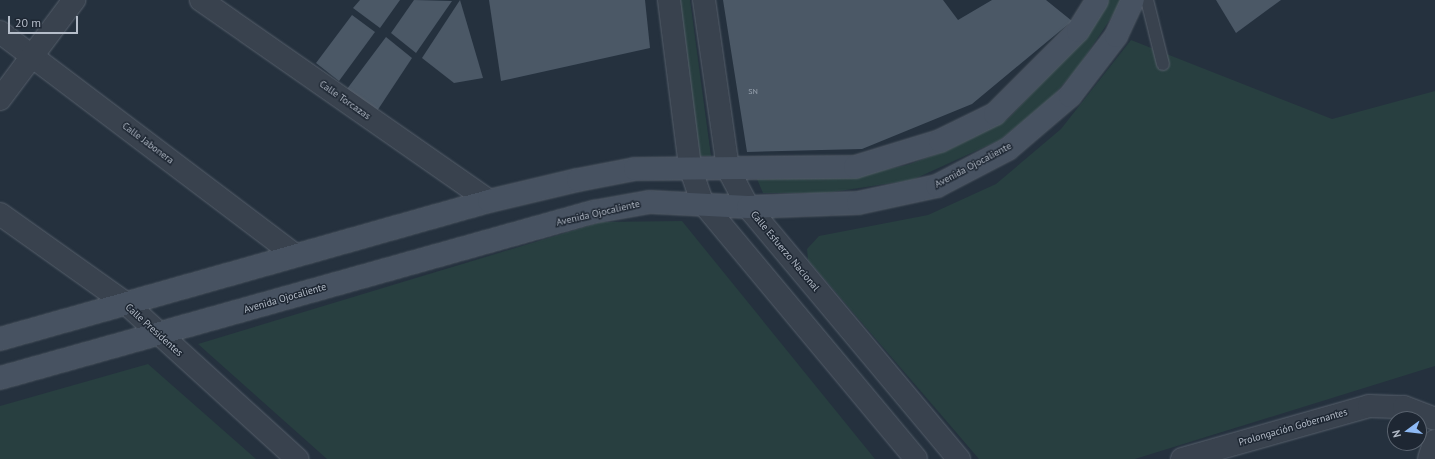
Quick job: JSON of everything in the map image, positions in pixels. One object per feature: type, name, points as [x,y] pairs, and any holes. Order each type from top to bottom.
[{"type":"main road","points":[[0,339],[128,305],[295,255],[489,201],[635,169],[690,167],[728,169],[855,167],[940,141],[995,114],[1078,31],[1097,0]]},
{"type":"main road","name":"Avenida Ojocaliente","points":[[0,378],[593,212],[650,202],[702,202],[748,207],[858,203],[930,188],[1008,149],[1070,96],[1116,36],[1134,0]]},
{"type":"street","points":[[0,99],[74,0]]},
{"type":"street","name":"Calle Torcazas","points":[[201,0],[489,201]]},
{"type":"street","points":[[669,0],[690,167],[702,202],[916,459]]},
{"type":"street","name":"Calle Esfuerzo Nacional","points":[[704,0],[728,169],[748,207],[959,459]]},
{"type":"street","name":"Calle Jabonera","points":[[0,32],[295,255]]},
{"type":"street","name":"Calle Presidentes","points":[[0,214],[128,305],[296,459]]},
{"type":"street","name":"Prolongación Gobernantes","points":[[1182,459],[1369,406],[1404,407],[1435,419]]},
{"type":"street","points":[[1429,459],[1435,441]]},
{"type":"lane","points":[[1147,0],[1163,64]]},
{"type":"green space","points":[[678,0],[690,0],[711,156],[697,156]]},
{"type":"green space","points":[[1104,0],[1123,0],[1079,66],[1053,96],[1000,140],[912,180],[826,193],[763,193],[757,179],[850,177],[907,165],[948,150],[1008,119],[1067,56]]},
{"type":"green space","points":[[1131,40],[1332,119],[1435,91],[1435,366],[1135,459],[979,459],[808,260],[807,249],[819,236],[928,215],[996,184],[1061,129]]},
{"type":"green space","points":[[682,221],[875,459],[327,459],[198,344],[601,222]]},
{"type":"green space","points":[[148,364],[256,459],[0,459],[0,406]]},
{"type":"building","points":[[360,0],[400,0],[380,28],[353,8]]},
{"type":"building","points":[[414,0],[452,1],[416,53],[391,33]]},
{"type":"building","points":[[460,0],[483,78],[454,83],[422,58]]},
{"type":"building","points":[[489,0],[645,0],[650,48],[501,81]]},
{"type":"building","points":[[723,0],[943,0],[958,20],[992,0],[1046,0],[1072,21],[972,104],[862,149],[747,152]]},
{"type":"building","points":[[1216,0],[1281,0],[1236,33]]},
{"type":"building","points":[[352,15],[375,32],[339,81],[316,63]]},
{"type":"building","points":[[386,37],[412,58],[377,111],[347,89]]}]
